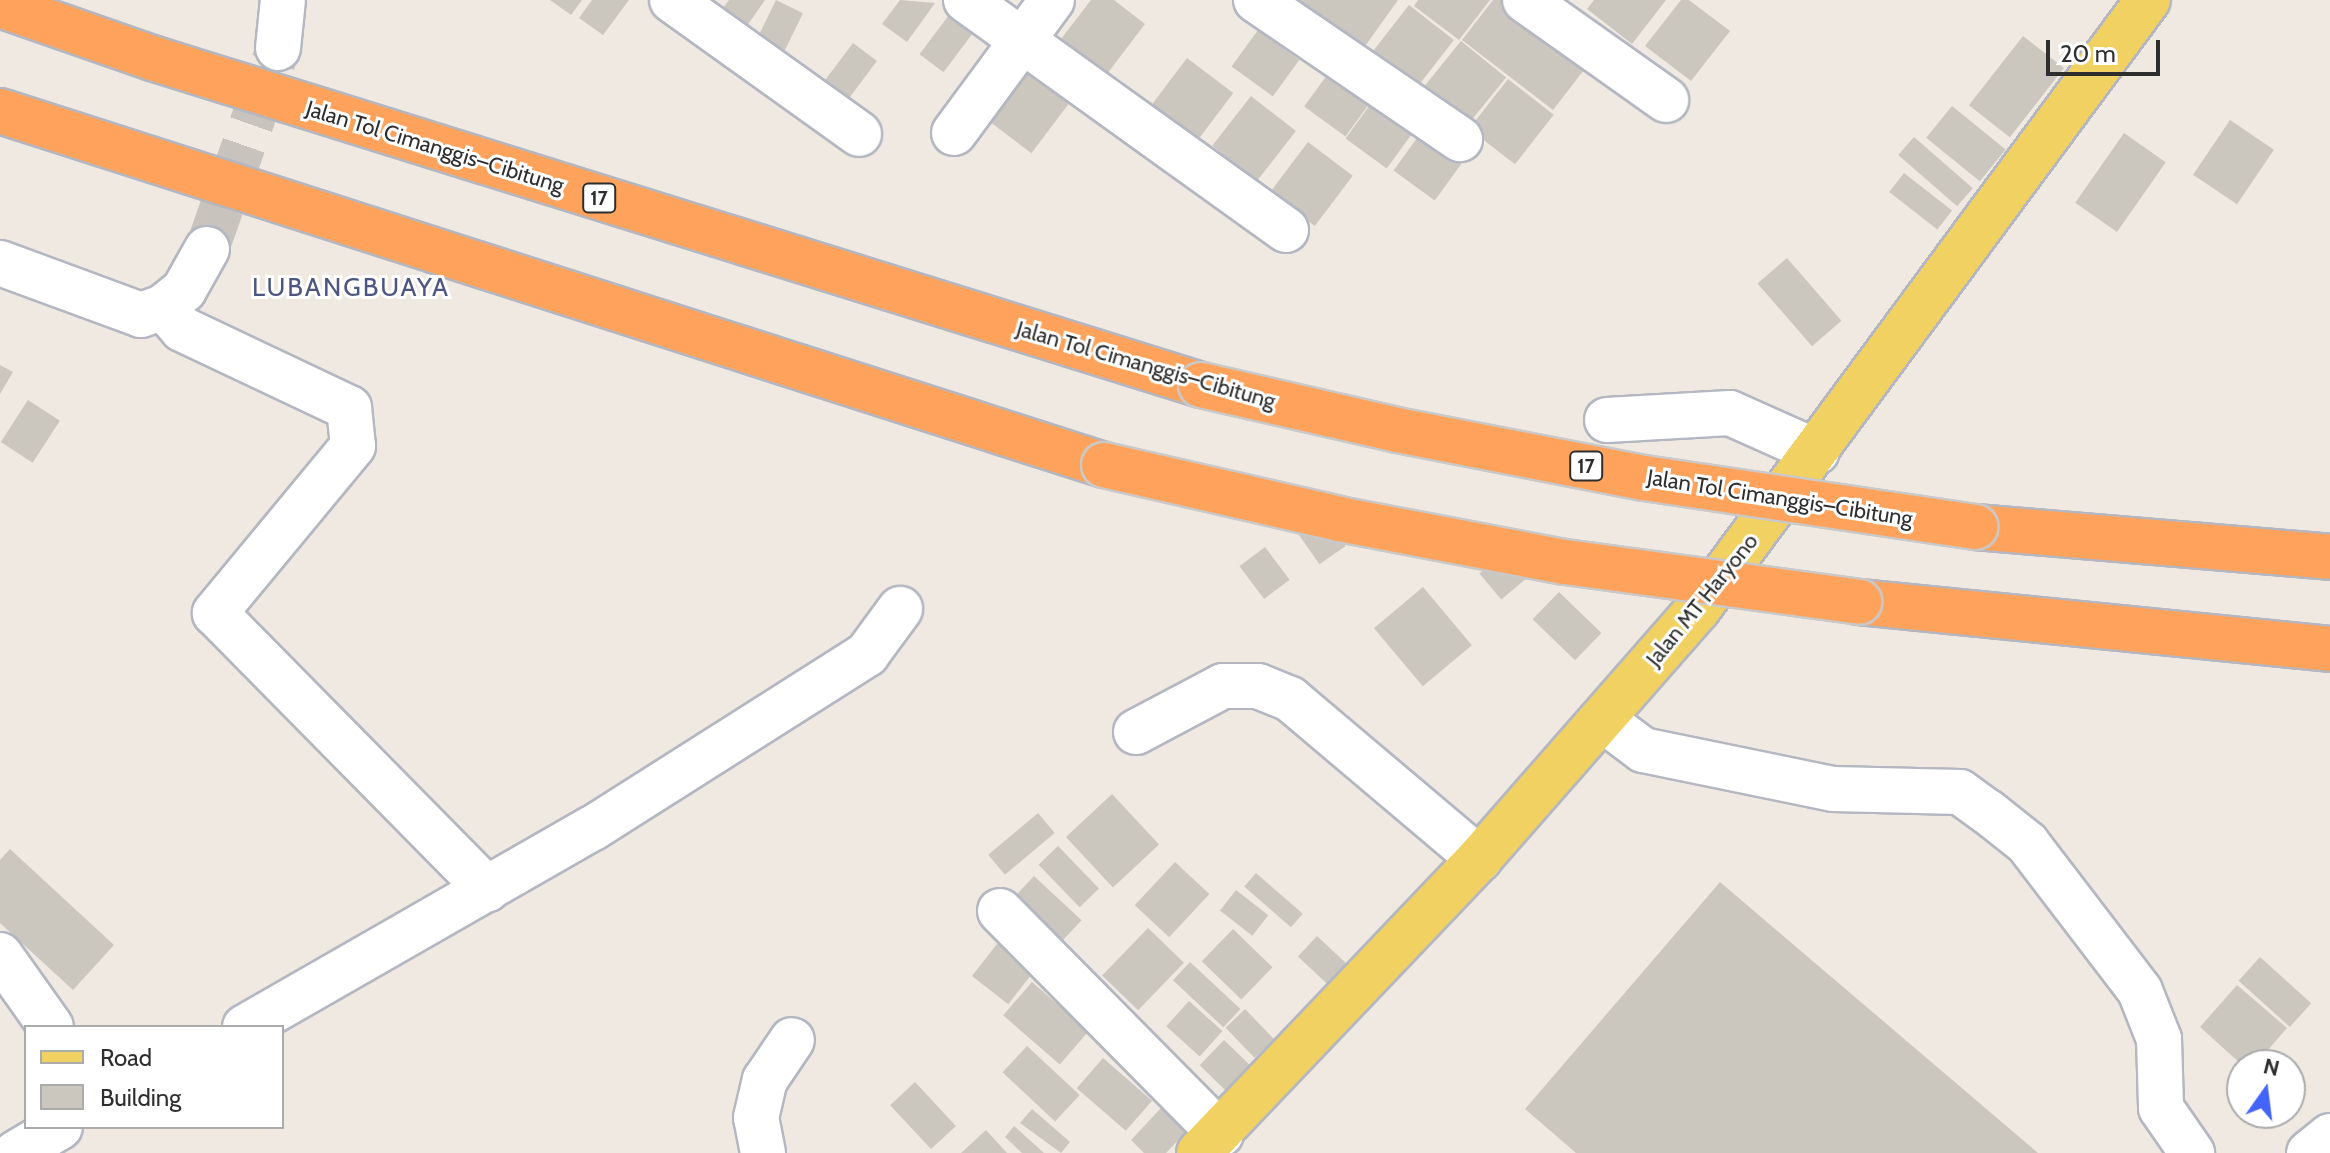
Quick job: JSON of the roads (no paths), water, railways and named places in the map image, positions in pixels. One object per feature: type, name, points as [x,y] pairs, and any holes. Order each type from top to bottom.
[{"type":"highway","name":"Jalan Tol Cimanggis–Cibitung","points":[[0,5],[152,58],[1201,385],[1629,475],[1975,527],[2330,557]]},
{"type":"highway","points":[[0,111],[1104,465],[1339,519],[1565,562],[1859,602],[2330,649]]},
{"type":"main road","name":"Jalan MT Haryono","points":[[1210,1144],[1479,859],[1603,720],[1748,546],[2148,0]]},
{"type":"street","points":[[278,48],[283,0]]},
{"type":"street","points":[[672,0],[859,134]]},
{"type":"street","points":[[966,0],[1286,230]]},
{"type":"street","points":[[954,133],[1052,0]]},
{"type":"street","points":[[1256,0],[1460,139]]},
{"type":"street","points":[[1525,0],[1666,100]]},
{"type":"street","points":[[5,276],[141,315],[163,307],[184,290],[207,249]]},
{"type":"street","points":[[163,307],[182,329],[349,408],[353,446],[215,613],[487,889]]},
{"type":"street","points":[[1607,420],[1730,413],[1817,452]]},
{"type":"street","points":[[249,1025],[593,828],[867,654],[900,609]]},
{"type":"street","points":[[1136,732],[1223,686],[1258,686],[1290,699],[1479,859]]},
{"type":"street","points":[[1603,720],[1643,750],[1833,789],[1960,792],[1978,805],[2027,843],[2140,991],[2159,1039],[2161,1108],[2192,1153]]},
{"type":"street","points":[[1000,911],[1210,1144]]},
{"type":"street","points":[[0,955],[50,1025]]},
{"type":"street","points":[[763,1153],[756,1118],[765,1080],[792,1040]]},
{"type":"street","points":[[16,1153],[57,1129]]},
{"type":"street","points":[[2309,1153],[2330,1136]]},
{"type":"tunnel","points":[[207,249],[278,48]]},
{"type":"district","name":"LUBANGBUAYA","points":[[351,288]]}]
